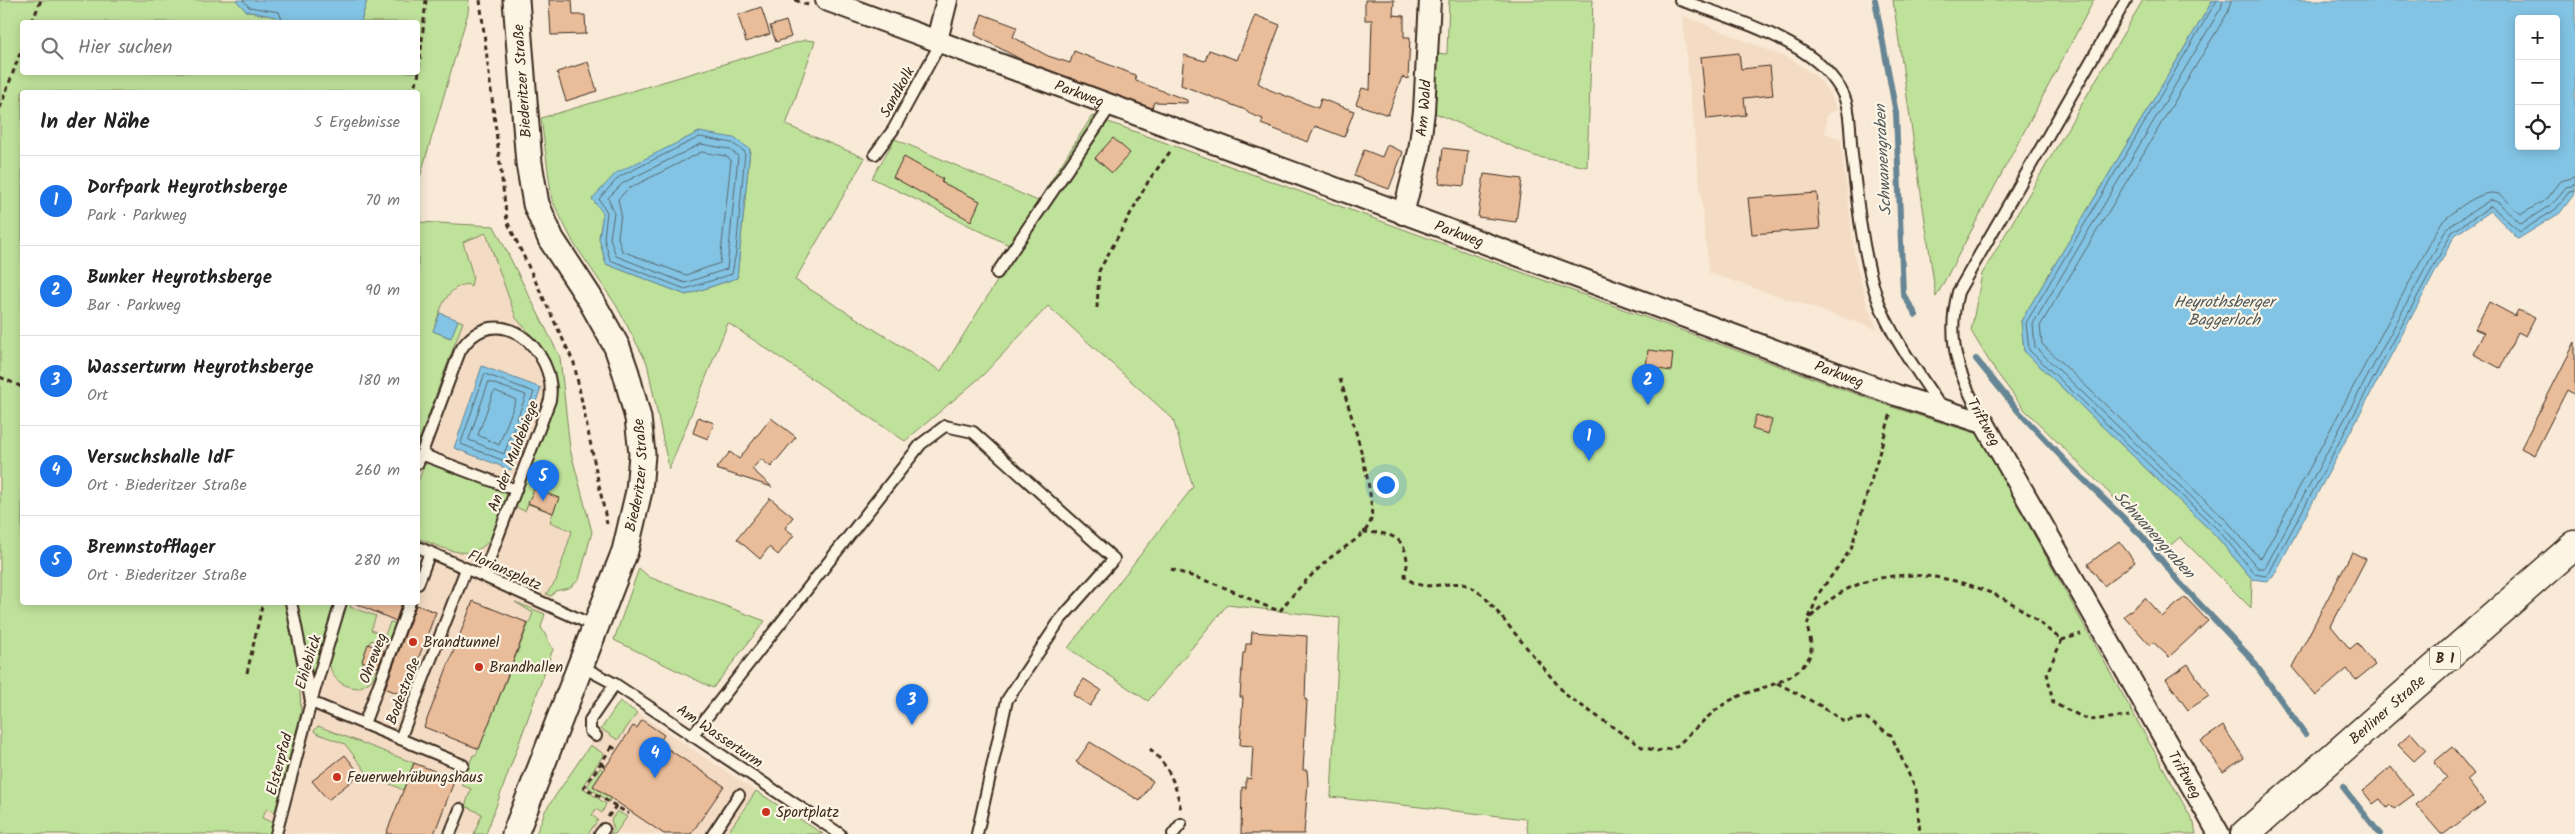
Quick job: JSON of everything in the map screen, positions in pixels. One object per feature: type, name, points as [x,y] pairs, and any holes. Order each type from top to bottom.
[{"type":"main road","name":"Berliner Straße","points":[[2245,834],[2575,545]]},
{"type":"street","name":"Biederitzer Straße","points":[[515,834],[581,666],[588,623],[634,520],[642,454],[640,432],[626,373],[617,348],[594,304],[548,234],[536,204],[528,163],[516,0]]},
{"type":"street","points":[[939,41],[947,0]]},
{"type":"street","name":"Am Wald","points":[[1403,214],[1419,151],[1424,111],[1430,0]]},
{"type":"street","name":"Parkweg","points":[[819,3],[939,41],[1110,107],[1896,395],[1984,423]]},
{"type":"street","name":"Triftweg","points":[[1984,423],[2219,834]]},
{"type":"lane","points":[[1680,0],[1730,17],[1782,40],[1823,66],[1837,84],[1846,103],[1860,226],[1877,298],[1890,330],[1942,410]]},
{"type":"lane","name":"Triftweg","points":[[1984,423],[1959,374],[1955,355],[1952,330],[1953,311],[1958,292],[2126,0]]},
{"type":"lane","name":"Sandkolk","points":[[875,154],[893,130],[939,41]]},
{"type":"lane","points":[[997,273],[1110,107]]},
{"type":"lane","name":"An der Muldebiege","points":[[420,455],[460,351],[473,334],[491,326],[509,329],[524,338],[536,350],[548,373],[552,391],[483,576]]},
{"type":"lane","points":[[692,736],[921,444],[945,426],[973,432],[1114,559],[1060,620],[1007,700],[977,834]]},
{"type":"lane","points":[[420,458],[516,490]]},
{"type":"lane","name":"Floriansplatz","points":[[420,548],[588,623]]},
{"type":"lane","points":[[420,579],[430,552]]},
{"type":"lane","name":"Bodestraße","points":[[400,739],[466,569]]},
{"type":"lane","points":[[292,605],[311,702],[462,765]]},
{"type":"lane","name":"Ehleblick","points":[[311,702],[340,605]]},
{"type":"lane","name":"Ohreweg","points":[[364,724],[409,605]]},
{"type":"lane","name":"Am Wasserturm","points":[[581,666],[615,684],[840,834]]},
{"type":"lane","points":[[596,736],[590,731],[590,720],[615,684]]},
{"type":"lane","name":"Elsterpfad","points":[[276,834],[311,702]]},
{"type":"lane","points":[[713,834],[739,795]]},
{"type":"lane","points":[[450,834],[460,809]]},
{"type":"lane","points":[[1173,834],[1181,824]]},
{"type":"path","points":[[33,20],[41,0]]},
{"type":"path","points":[[420,59],[426,0]]},
{"type":"path","points":[[480,0],[507,221],[574,363],[607,527]]},
{"type":"path","points":[[795,0],[819,3]]},
{"type":"path","points":[[0,108],[20,53]]},
{"type":"path","points":[[410,90],[418,79],[418,75]]},
{"type":"path","points":[[1097,308],[1099,271],[1149,180],[1177,142]]},
{"type":"path","points":[[0,377],[20,386]]},
{"type":"path","points":[[1171,570],[1237,592],[1259,604],[1280,611],[1328,560],[1363,532],[1370,524],[1372,514],[1364,464],[1340,379]]},
{"type":"path","points":[[1363,532],[1390,533],[1397,538],[1407,561],[1405,576],[1410,582],[1444,586],[1462,584],[1471,586],[1484,596],[1566,695],[1650,750],[1668,750],[1674,748],[1726,703],[1796,673],[1808,660],[1813,646],[1807,628],[1808,622],[1819,593],[1851,549],[1877,467],[1896,395]]},
{"type":"path","points":[[1808,622],[1810,618],[1836,597],[1864,582],[1898,575],[1932,575],[2005,599],[2062,640]]},
{"type":"path","points":[[247,673],[262,605]]},
{"type":"path","points":[[2101,629],[2062,640],[2047,673],[2053,703],[2089,720],[2150,714]]},
{"type":"path","points":[[1777,682],[1821,706],[1843,721],[1866,718],[1891,736],[1916,790],[1920,834]]},
{"type":"path","points":[[612,747],[584,787],[629,814]]},
{"type":"path","points":[[1150,749],[1164,762],[1170,772],[1180,803],[1181,824]]},
{"type":"path","points":[[601,763],[606,767]]},
{"type":"shaded area","points":[[1682,15],[1793,60],[1818,78],[1831,95],[1837,110],[1827,114],[1825,133],[1841,139],[1855,259],[1867,304],[1877,329],[1709,273]]},
{"type":"shaded area","points":[[420,222],[494,226],[560,357],[570,449],[592,532],[579,580],[569,588],[554,591],[545,614],[541,627],[553,649],[486,834],[242,834],[299,670],[309,672],[324,605],[420,605]]},
{"type":"shaded area","points":[[620,701],[823,834],[536,834],[545,811]]},
{"type":"green space","points":[[0,0],[236,0],[246,11],[276,17],[277,20],[20,20],[20,75],[420,75],[420,20],[362,20],[367,0],[469,0],[468,13],[420,177],[420,90],[20,90],[20,605],[333,605],[314,672],[299,670],[301,713],[275,812],[267,808],[262,818],[273,823],[270,834],[0,834]]},
{"type":"green space","points":[[1449,0],[1593,0],[1587,167],[1534,156],[1433,112],[1436,53],[1447,54]]},
{"type":"green space","points":[[1893,0],[2094,0],[1936,297]]},
{"type":"green space","points":[[2143,0],[2213,0],[2021,321],[2024,351],[2215,535],[2252,579],[2251,608],[2180,537],[2166,549],[2024,409],[1994,369],[1971,331],[1982,274]]},
{"type":"green space","points":[[805,40],[815,41],[786,125],[865,158],[795,280],[941,371],[1017,249],[872,178],[895,139],[1038,201],[1092,116],[1892,407],[1978,434],[2194,823],[2196,834],[1528,834],[1526,819],[1331,797],[1340,618],[1227,605],[1148,701],[1068,648],[1193,487],[1173,419],[1048,306],[982,376],[905,441],[728,323],[669,469],[647,363],[616,305],[573,242],[552,200],[541,118]],"holes":[[[699,132],[750,150],[737,278],[686,295],[606,264],[599,238],[603,213],[659,153]]]},
{"type":"green space","points":[[420,222],[494,226],[560,357],[570,449],[592,532],[579,580],[569,588],[555,591],[552,596],[546,594],[556,581],[572,531],[550,522],[553,513],[528,504],[525,511],[515,507],[558,388],[550,360],[541,346],[516,318],[486,233],[463,242],[473,276],[471,287],[467,284],[453,290],[444,302],[433,331],[450,338],[458,320],[463,322],[420,438]]},
{"type":"green space","points":[[430,462],[502,488],[507,495],[505,506],[491,538],[483,547],[474,551],[453,551],[420,539],[420,476],[424,465]]},
{"type":"green space","points":[[639,568],[649,577],[765,621],[713,688],[614,640]]},
{"type":"green space","points":[[515,602],[545,614],[541,627],[553,649],[486,834],[474,834],[482,814],[465,806],[471,789],[461,785],[473,755],[476,755],[533,613]]},
{"type":"green space","points":[[346,605],[351,605],[350,607],[376,616],[371,630],[385,635],[390,622],[395,623],[387,645],[371,640],[361,667],[376,672],[371,681],[359,688],[347,686],[338,680],[334,676],[329,659]]},
{"type":"green space","points":[[620,701],[637,713],[618,740],[601,729]]},
{"type":"green space","points":[[318,726],[414,763],[403,790],[367,773],[345,744],[316,733],[314,731]]},
{"type":"green space","points":[[590,745],[604,754],[582,787],[606,804],[602,813],[596,809],[592,815],[598,820],[588,834],[536,834],[545,811]]},
{"type":"green space","points":[[600,768],[604,770],[593,786],[611,798],[609,802],[587,786]]},
{"type":"green space","name":"Sportplatz","points":[[756,791],[823,834],[727,834]]},
{"type":"green space","points":[[617,811],[627,817],[615,834],[610,834],[614,829],[611,820]]},
{"type":"water","points":[[236,0],[367,0],[362,20],[277,20],[276,17],[246,11]]},
{"type":"water","name":"Heyrothsberger Baggerloch","points":[[2213,0],[2575,0],[2575,193],[2560,213],[2518,239],[2491,211],[2455,235],[2273,577],[2266,581],[2252,579],[2215,535],[2024,351],[2021,321]]},
{"type":"water","points":[[699,132],[734,138],[750,149],[737,278],[686,295],[606,264],[599,238],[603,213],[592,199],[616,173]]},
{"type":"water","points":[[440,313],[458,320],[451,338],[433,331]]},
{"type":"water","points":[[482,366],[541,388],[511,470],[454,448]]},
{"type":"building","points":[[549,0],[572,0],[573,15],[585,15],[586,34],[551,35]]},
{"type":"building","points":[[1365,0],[1394,0],[1393,15],[1404,16],[1404,37],[1410,37],[1408,79],[1402,77],[1388,115],[1356,104],[1362,88],[1370,90],[1372,20],[1365,20]]},
{"type":"building","points":[[761,7],[770,34],[746,42],[738,15]]},
{"type":"building","points":[[982,14],[1017,27],[1013,37],[1048,56],[1070,63],[1074,51],[1135,75],[1136,81],[1187,100],[1187,103],[1154,102],[1152,108],[1022,60],[975,35]]},
{"type":"building","points":[[1255,15],[1280,25],[1258,83],[1270,90],[1318,108],[1321,99],[1354,111],[1344,137],[1315,126],[1308,142],[1261,124],[1263,119],[1248,113],[1248,111],[1181,85],[1184,55],[1205,61],[1209,50],[1237,60]]},
{"type":"building","points":[[786,21],[791,37],[776,42],[770,26]]},
{"type":"building","points":[[1739,53],[1741,69],[1770,66],[1773,95],[1744,98],[1746,115],[1707,119],[1701,57]]},
{"type":"building","points":[[588,62],[597,91],[566,101],[557,72]]},
{"type":"building","points":[[1113,138],[1130,153],[1112,173],[1095,158]]},
{"type":"building","points":[[1387,145],[1403,152],[1389,189],[1354,176],[1364,150],[1382,157]]},
{"type":"building","points":[[1443,148],[1468,151],[1464,186],[1439,183]]},
{"type":"building","points":[[904,157],[943,179],[941,182],[980,201],[971,221],[893,177]]},
{"type":"building","points":[[1484,174],[1522,179],[1516,222],[1478,217]]},
{"type":"building","points":[[1817,193],[1820,229],[1752,234],[1748,198]]},
{"type":"building","points":[[2489,302],[2515,316],[2518,310],[2535,318],[2526,336],[2518,332],[2500,368],[2473,354],[2484,333],[2475,329]]},
{"type":"building","points":[[2575,342],[2575,395],[2567,390],[2534,455],[2521,448]]},
{"type":"building","points":[[1648,350],[1673,353],[1671,371],[1646,367]]},
{"type":"building","points":[[1756,415],[1772,420],[1768,434],[1752,429]]},
{"type":"building","points":[[698,417],[714,423],[708,439],[693,433]]},
{"type":"building","points":[[771,418],[796,437],[771,467],[761,459],[752,469],[772,487],[716,469],[730,452],[739,459]]},
{"type":"building","points":[[534,489],[559,498],[553,513],[528,503]]},
{"type":"building","points":[[770,498],[793,517],[785,528],[794,535],[778,555],[769,547],[760,559],[737,539]]},
{"type":"building","points":[[2119,541],[2135,562],[2104,586],[2088,564]]},
{"type":"building","points":[[2352,552],[2366,559],[2331,626],[2350,649],[2357,643],[2375,665],[2356,680],[2347,669],[2316,696],[2292,667]]},
{"type":"building","points":[[2185,597],[2208,621],[2169,657],[2153,642],[2150,645],[2124,616],[2145,598],[2162,617]]},
{"type":"building","name":"Brandhallen","points":[[473,601],[528,623],[479,749],[424,727]]},
{"type":"building","points":[[359,605],[401,605],[396,621]]},
{"type":"building","name":"Brandtunnel","points":[[416,605],[436,612],[404,696],[385,688]]},
{"type":"building","points":[[1252,632],[1307,636],[1305,700],[1307,700],[1303,770],[1307,770],[1308,783],[1304,834],[1242,834],[1241,832],[1242,787],[1246,788],[1246,778],[1251,779],[1253,746],[1240,745],[1243,697],[1240,697],[1243,653],[1245,653],[1246,644],[1251,644]]},
{"type":"building","points":[[368,644],[384,651],[378,667],[362,661]]},
{"type":"building","points":[[2188,664],[2209,696],[2188,710],[2166,679]]},
{"type":"building","points":[[1084,679],[1101,690],[1090,706],[1073,695]]},
{"type":"building","points":[[642,720],[664,735],[659,743],[724,786],[691,834],[664,834],[593,786],[633,726],[637,728]]},
{"type":"building","points":[[2223,726],[2244,758],[2223,772],[2201,741]]},
{"type":"building","points":[[2411,733],[2426,750],[2414,761],[2398,745]]},
{"type":"building","points":[[1090,742],[1153,781],[1140,801],[1076,762]]},
{"type":"building","points":[[2452,747],[2474,774],[2467,780],[2485,803],[2444,834],[2441,834],[2416,805],[2447,778],[2434,762]]},
{"type":"building","name":"Feuerwehrübungshaus","points":[[345,755],[360,774],[328,800],[312,781]]},
{"type":"building","points":[[414,763],[455,779],[434,834],[386,834]]},
{"type":"building","points":[[2391,767],[2413,795],[2394,809],[2390,805],[2387,808],[2380,799],[2373,804],[2363,791]]},
{"type":"waterway","name":"Schwanengraben","points":[[1875,0],[1896,113],[1903,294],[1916,315]]},
{"type":"waterway","name":"Schwanengraben","points":[[1976,359],[2019,412],[2068,464],[2142,536],[2179,582],[2250,657],[2305,734]]},
{"type":"waterway","name":"Schwanengraben","points":[[2343,787],[2380,834]]},
{"type":"place","name":"Bunker Heyrothsberge","points":[[1648,405]]},
{"type":"place","name":"Dorfpark Heyrothsberge","points":[[1589,461]]},
{"type":"place","name":"Brennstofflager","points":[[543,501]]},
{"type":"place","name":"Brandtunnel","points":[[413,642]]},
{"type":"place","name":"Brandhallen","points":[[479,667]]},
{"type":"place","name":"Wasserturm Heyrothsberge","points":[[912,725]]},
{"type":"place","name":"Feuerwehrübungshaus","points":[[337,777]]},
{"type":"place","name":"Versuchshalle IdF","points":[[655,778]]},
{"type":"place","name":"Sportplatz","points":[[766,812]]}]
